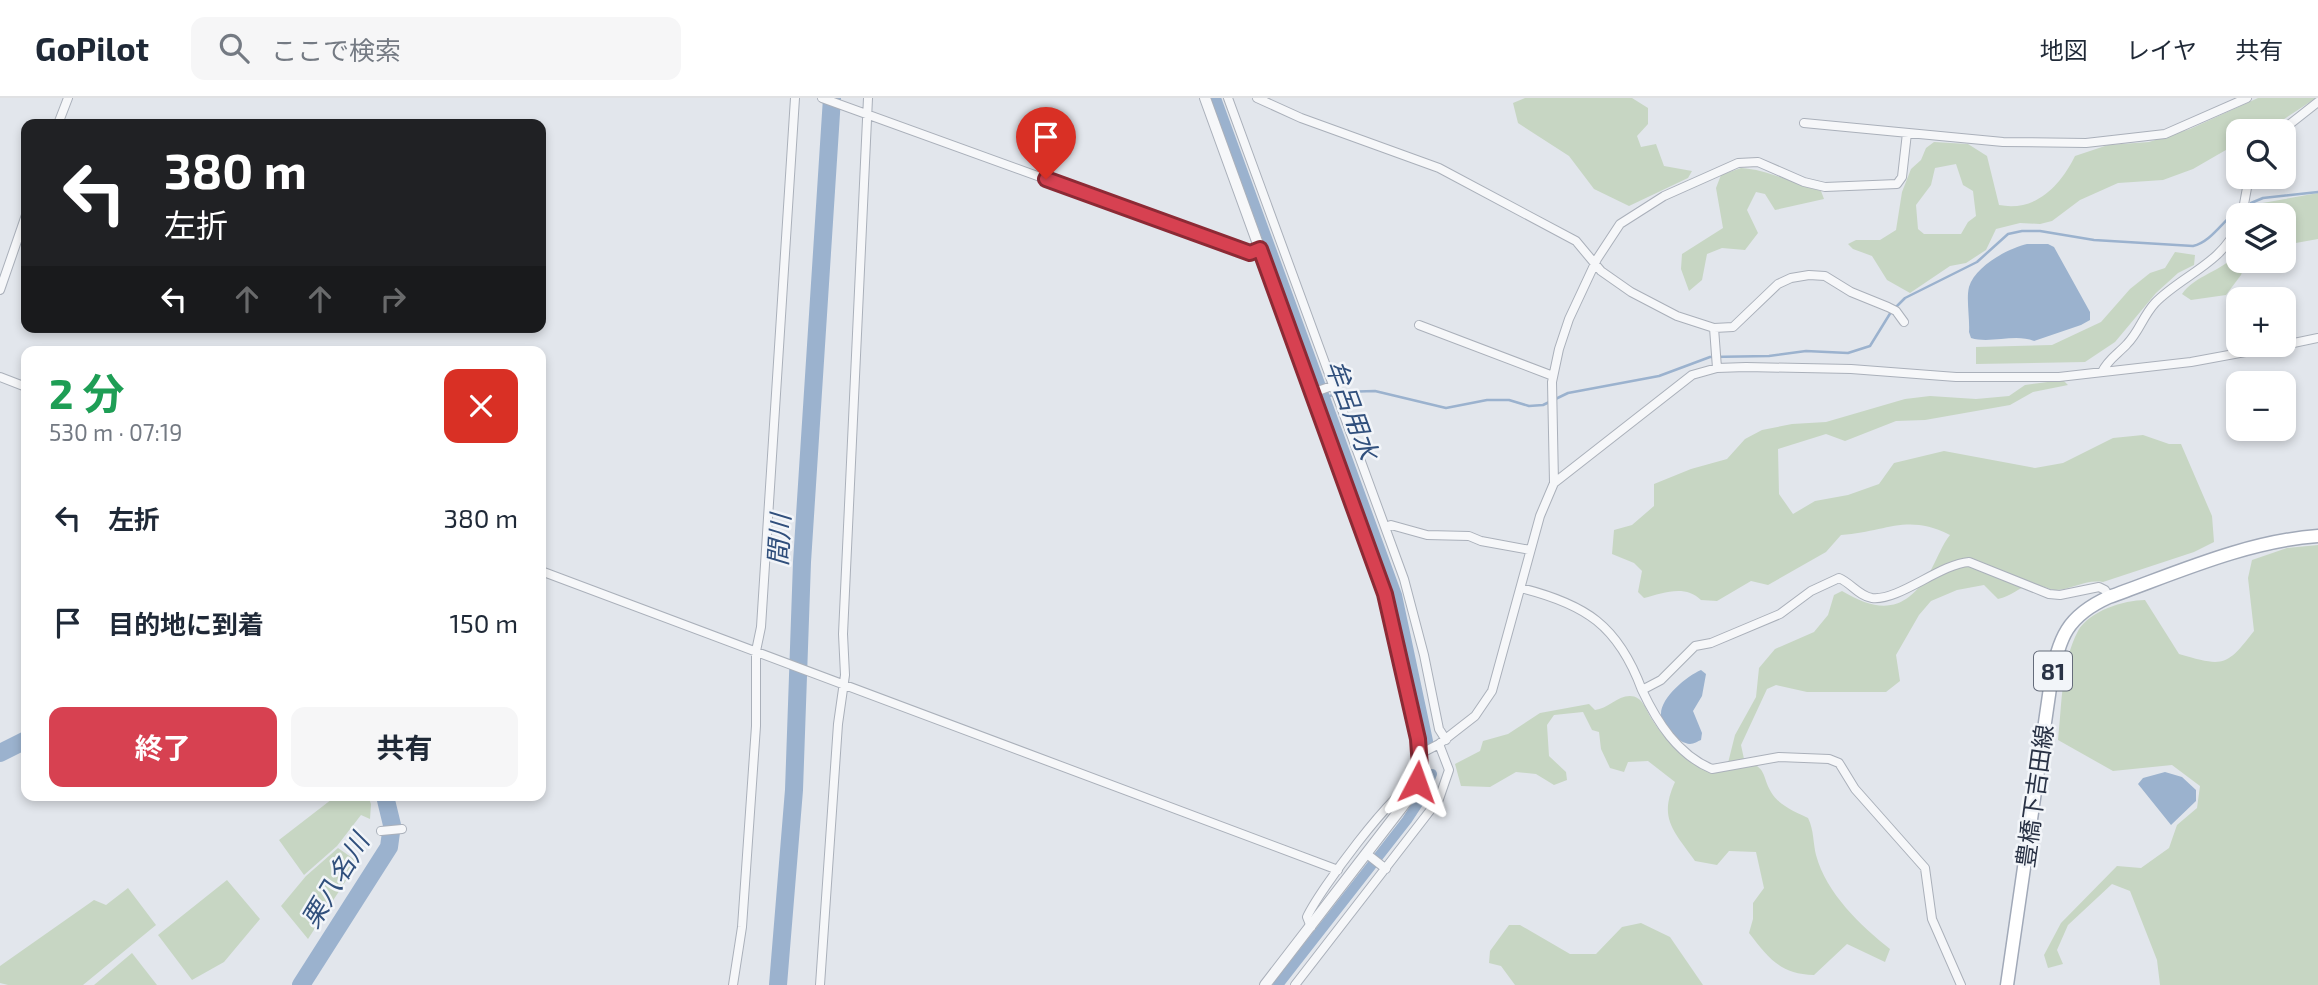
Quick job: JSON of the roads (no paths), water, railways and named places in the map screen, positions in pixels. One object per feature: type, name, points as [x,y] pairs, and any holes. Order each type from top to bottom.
[{"type":"main road","name":"豊橋下吉田線","points":[[2007,985],[2057,651],[2063,635],[2076,617],[2109,597],[2260,545],[2318,536]]},
{"type":"street","points":[[60,119],[68,98]]},
{"type":"street","points":[[733,985],[742,928],[757,726],[759,651],[795,98]]},
{"type":"street","points":[[822,98],[1250,253],[1260,249]]},
{"type":"street","points":[[820,985],[842,684],[859,247],[868,98]]},
{"type":"street","points":[[1205,98],[1314,392],[1385,594],[1420,754],[1417,782],[1409,798],[1369,856],[1265,985]]},
{"type":"street","points":[[1228,98],[1332,390],[1385,527],[1413,612],[1449,770],[1439,799],[1295,985]]},
{"type":"street","points":[[1256,98],[1301,118],[1438,168],[1576,241],[1594,265],[1654,306],[1714,328],[1733,327],[1778,284],[1791,278],[1809,275],[1825,276],[1851,292],[1892,309],[1904,322]]},
{"type":"street","points":[[1804,123],[2048,144],[2154,136],[2180,129],[2247,98]]},
{"type":"street","points":[[2296,119],[2318,102]]},
{"type":"street","points":[[1555,483],[1553,376],[1569,319],[1612,232],[1630,216],[1675,191],[1738,163],[1758,162],[1804,182],[1825,187],[1897,184],[1902,177],[1907,133]]},
{"type":"street","points":[[0,290],[21,229]]},
{"type":"street","points":[[2102,372],[2106,363],[2134,335],[2155,303],[2212,260],[2226,246]]},
{"type":"street","points":[[1419,325],[1553,376]]},
{"type":"street","points":[[1714,328],[1716,360]]},
{"type":"street","points":[[2296,342],[2318,338]]},
{"type":"street","points":[[1420,754],[1443,742],[1475,716],[1492,691],[1530,550],[1547,496],[1555,483],[1677,384],[1716,360],[2033,379],[2191,362],[2226,356]]},
{"type":"street","points":[[0,377],[21,385]]},
{"type":"street","points":[[1314,392],[1332,390]]},
{"type":"street","points":[[1385,527],[1391,525],[1427,535],[1469,536],[1481,541],[1530,550]]},
{"type":"street","points":[[1642,690],[1661,680],[1695,646],[1711,643],[1780,614],[1832,579],[1839,578],[1863,594],[1880,597],[1959,562],[1969,562],[2049,593],[2060,595],[2099,587],[2105,590],[2109,597]]},
{"type":"street","points":[[546,573],[1338,870]]},
{"type":"street","points":[[1521,589],[1566,600],[1604,624],[1629,662],[1665,731],[1690,755],[1712,769],[1779,757],[1829,759],[1839,763],[1855,789],[1925,868],[1932,919],[1961,985]]},
{"type":"street","points":[[1311,927],[1307,917],[1312,906],[1338,870],[1395,797],[1408,785],[1417,782]]},
{"type":"street","points":[[383,830],[402,829]]},
{"type":"street","points":[[1369,856],[1384,867]]},
{"type":"water","points":[[2027,244],[2048,244],[2054,247],[2090,312],[2090,320],[2034,341],[2019,338],[1971,338],[1968,297],[1972,279],[1994,259]]},
{"type":"water","points":[[1701,670],[1706,674],[1702,696],[1693,711],[1702,733],[1701,740],[1690,744],[1671,733],[1662,718],[1662,707],[1682,682]]},
{"type":"water","points":[[2165,772],[2182,777],[2196,790],[2196,801],[2171,825],[2138,784],[2143,778]]},
{"type":"waterway","name":"間川","points":[[778,985],[794,790],[802,562],[832,98]]},
{"type":"waterway","name":"牟呂用水","points":[[1216,98],[1397,595],[1428,741]]},
{"type":"waterway","points":[[2251,203],[2263,198],[2318,192]]},
{"type":"waterway","points":[[1324,398],[1341,392],[1375,391],[1446,408],[1487,400],[1509,400],[1529,406],[1543,405],[1568,393],[1659,376],[1710,357],[1769,356],[1806,351],[1848,353],[1870,346],[1891,312],[1905,298],[1977,262],[2008,234],[2040,231],[2094,240],[2193,246],[2206,240],[2226,221]]},
{"type":"waterway","name":"栗八名川","points":[[0,753],[21,742]]},
{"type":"waterway","name":"牟呂用水","points":[[1278,985],[1407,820],[1424,794],[1432,774]]},
{"type":"waterway","name":"栗八名川","points":[[301,985],[389,847],[392,825],[386,801]]}]
